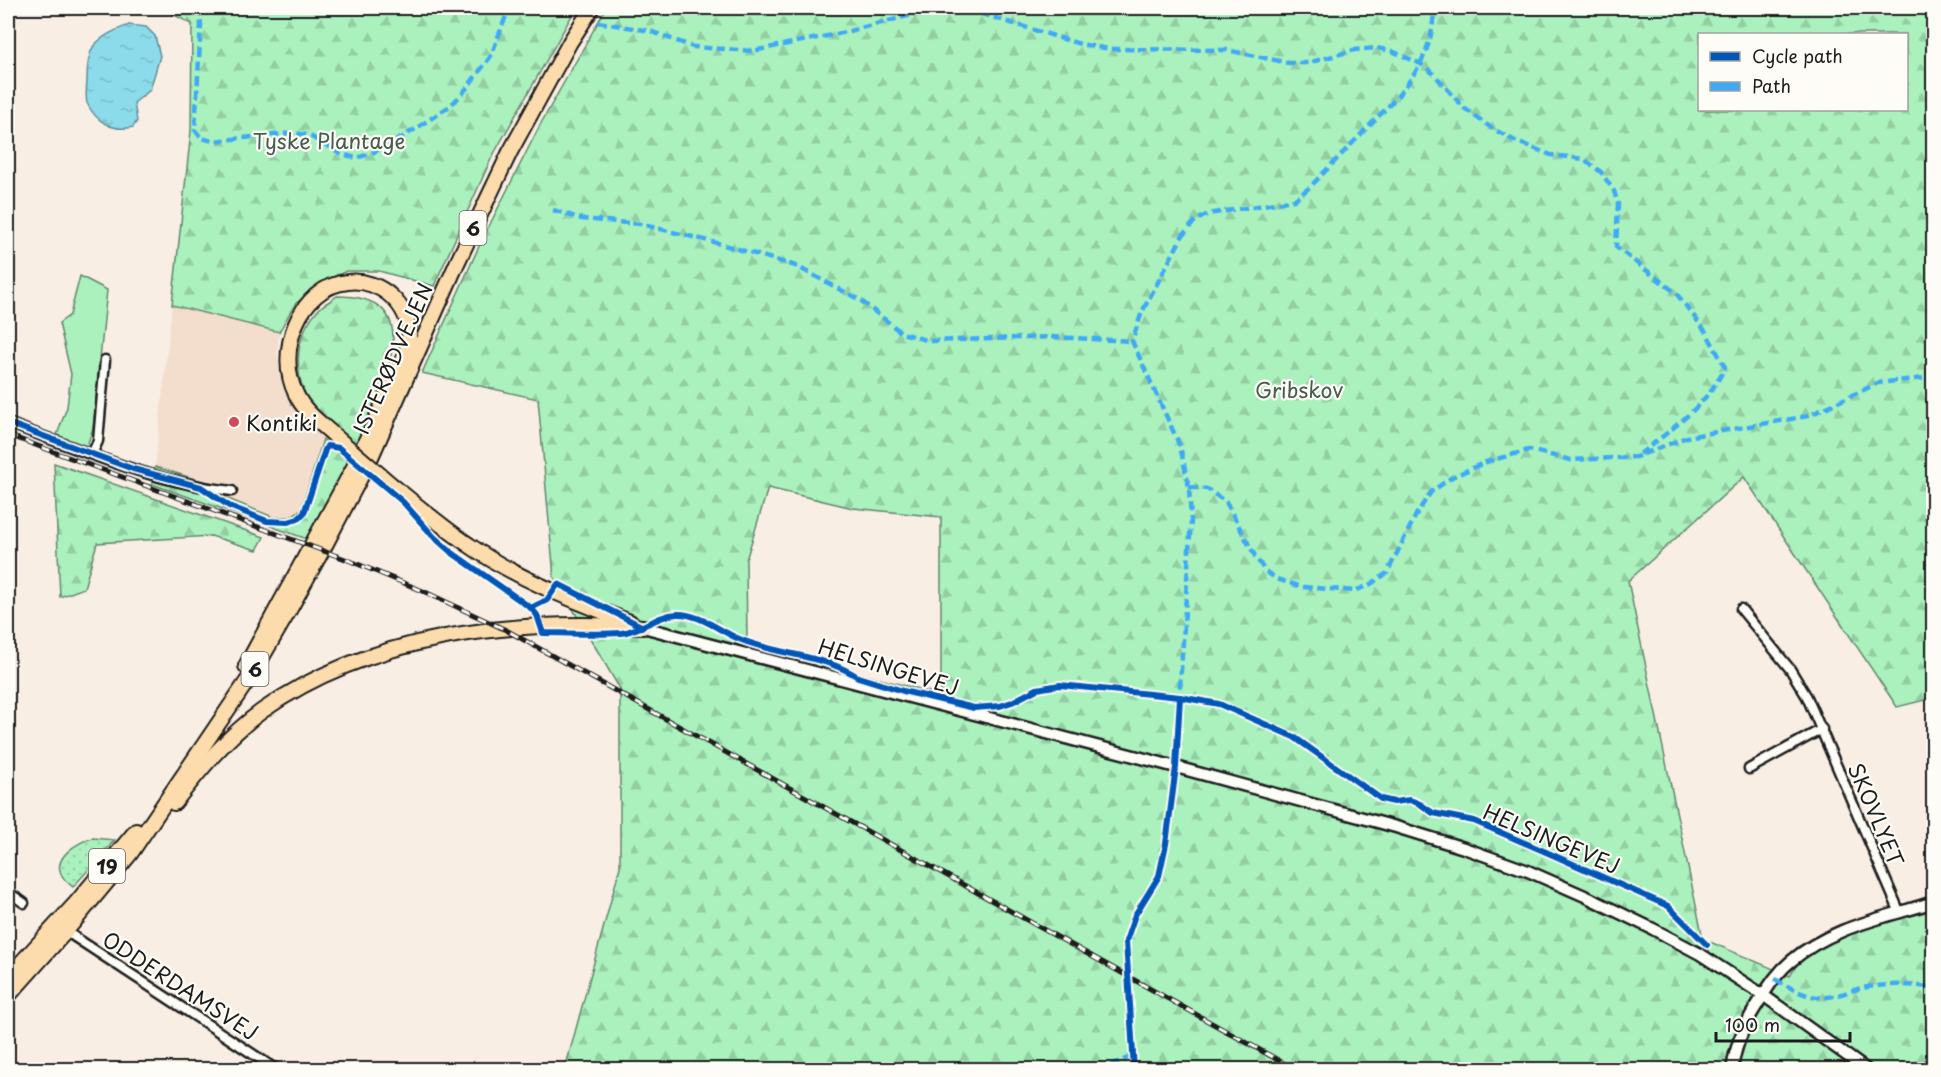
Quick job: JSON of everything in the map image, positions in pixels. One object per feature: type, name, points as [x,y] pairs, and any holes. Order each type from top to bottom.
[{"type":"highway","name":"ISTERØDVEJEN","points":[[8,977],[61,928],[130,854],[259,661],[371,457],[482,207],[532,110],[592,8]]},
{"type":"highway","points":[[219,723],[235,685],[354,467],[404,358],[409,339],[407,320],[398,303],[384,289],[366,282],[346,281],[328,288],[313,300],[300,315],[291,334],[287,354],[289,375],[296,395],[308,412],[336,437],[393,486],[470,546],[540,585],[643,627]]},
{"type":"highway","points":[[130,854],[224,744],[261,711],[313,680],[343,666],[390,649],[460,635],[576,624],[643,627]]},
{"type":"highway","name":"ISTERØDVEJEN","points":[[8,996],[136,831],[159,808]]},
{"type":"street","points":[[92,454],[98,441],[105,360]]},
{"type":"street","points":[[8,423],[133,469],[201,488],[232,490]]},
{"type":"street","name":"SKOVLYET","points":[[1741,609],[1790,669],[1807,697],[1900,913]]},
{"type":"street","name":"HELSINGEVEJ","points":[[643,627],[1176,767],[1456,845],[1528,871],[1653,929],[1715,963],[1867,1070]]},
{"type":"street","points":[[1749,769],[1821,729]]},
{"type":"street","points":[[8,892],[24,903]]},
{"type":"street","points":[[1732,1070],[1734,1054],[1741,1034],[1763,995],[1788,963],[1809,947],[1840,931],[1934,902]]},
{"type":"street","name":"ODDERDAMSVEJ","points":[[61,928],[277,1070]]},
{"type":"shaded area","name":"Kontiki","points":[[172,305],[279,332],[277,355],[283,386],[294,405],[323,439],[301,509],[291,517],[273,517],[221,496],[199,480],[155,467]]},
{"type":"green space","name":"Tyske Plantage","points":[[161,8],[576,8],[491,159],[434,286],[379,271],[346,271],[323,283],[295,304],[279,332],[172,305],[191,131],[192,24]]},
{"type":"green space","name":"Gribskov","points":[[606,8],[1933,8],[1933,698],[1897,707],[1744,477],[1628,581],[1703,939],[1790,976],[1798,963],[1811,951],[1830,940],[1933,907],[1933,1069],[565,1069],[620,867],[620,689],[554,577],[538,399],[422,373],[480,244],[540,125]],"holes":[[[768,488],[853,508],[941,517],[941,695],[747,644],[746,560]]]},
{"type":"green space","points":[[80,276],[107,290],[93,428],[87,446],[57,435],[67,407],[71,374],[59,323],[70,315]]},
{"type":"green space","points":[[337,296],[367,300],[385,312],[392,330],[392,352],[385,376],[355,445],[319,415],[303,390],[299,375],[298,360],[304,331],[311,318],[321,307]]},
{"type":"green space","points":[[323,439],[350,463],[310,540],[152,484],[155,467],[199,480],[221,496],[273,517],[290,517],[301,509]]},
{"type":"green space","points":[[54,463],[264,537],[257,550],[211,536],[97,543],[84,588],[60,597]]},
{"type":"green space","points":[[93,838],[115,840],[73,887],[63,877],[60,864],[73,847]]},
{"type":"water","points":[[129,25],[146,27],[155,36],[160,56],[150,90],[134,103],[137,121],[133,127],[119,128],[100,120],[87,103],[88,67],[93,47],[110,33]]},
{"type":"railway","points":[[8,435],[348,560],[423,591],[506,630],[1296,1070]]},
{"type":"marked path","points":[[198,8],[201,24],[195,130],[201,138],[213,141],[293,133],[308,135],[342,154],[356,158],[370,154],[403,137],[450,106],[463,93],[491,56],[509,8]]},
{"type":"marked path","points":[[1179,701],[1191,520],[1189,487],[1180,446],[1132,341],[1142,312],[1183,235],[1195,221],[1208,214],[1294,200],[1310,187],[1379,116],[1403,90],[1421,61],[1428,45],[1434,8]]},
{"type":"marked path","points":[[598,22],[650,31],[693,47],[753,51],[837,34],[932,10],[954,10],[982,14],[1080,44],[1110,49],[1227,50],[1289,63],[1308,63],[1354,50],[1377,48],[1392,51],[1421,64],[1434,74],[1464,108],[1490,127],[1515,141],[1551,155],[1584,159],[1601,172],[1614,191],[1618,204],[1616,247],[1676,293],[1706,332],[1725,367],[1698,406],[1636,457]]},
{"type":"marked path","points":[[553,210],[582,219],[640,224],[796,266],[860,300],[902,333],[929,341],[1051,337],[1132,341]]},
{"type":"marked path","points":[[1189,487],[1207,489],[1226,502],[1255,556],[1265,571],[1277,579],[1302,587],[1355,591],[1387,573],[1417,513],[1431,492],[1452,477],[1486,462],[1529,450],[1571,460],[1636,457],[1687,437],[1808,416],[1878,383],[1934,377]]},
{"type":"marked path","points":[[1775,979],[1801,993],[1818,997],[1831,997],[1862,988],[1884,985],[1934,988]]},
{"type":"marked path","points":[[1098,1070],[1133,1056]]},
{"type":"cycle path","points":[[8,423],[133,469],[201,487],[229,506],[267,521],[288,522],[298,519],[304,513],[327,446],[339,448],[403,502],[434,537],[451,552],[531,608],[537,615],[543,633],[621,633],[670,615],[685,614],[752,644],[814,659],[844,669],[858,677],[903,691],[974,708],[1000,706],[1037,689],[1060,685],[1180,697],[1219,704],[1294,737],[1381,799],[1394,802],[1410,800],[1433,813],[1474,821],[1668,906],[1707,945]]},
{"type":"cycle path","points":[[531,608],[547,600],[558,584],[643,627]]},
{"type":"cycle path","points":[[1134,1070],[1126,941],[1135,915],[1159,876],[1166,844],[1176,767],[1180,697]]},
{"type":"place","name":"Kontiki","points":[[234,422]]}]
